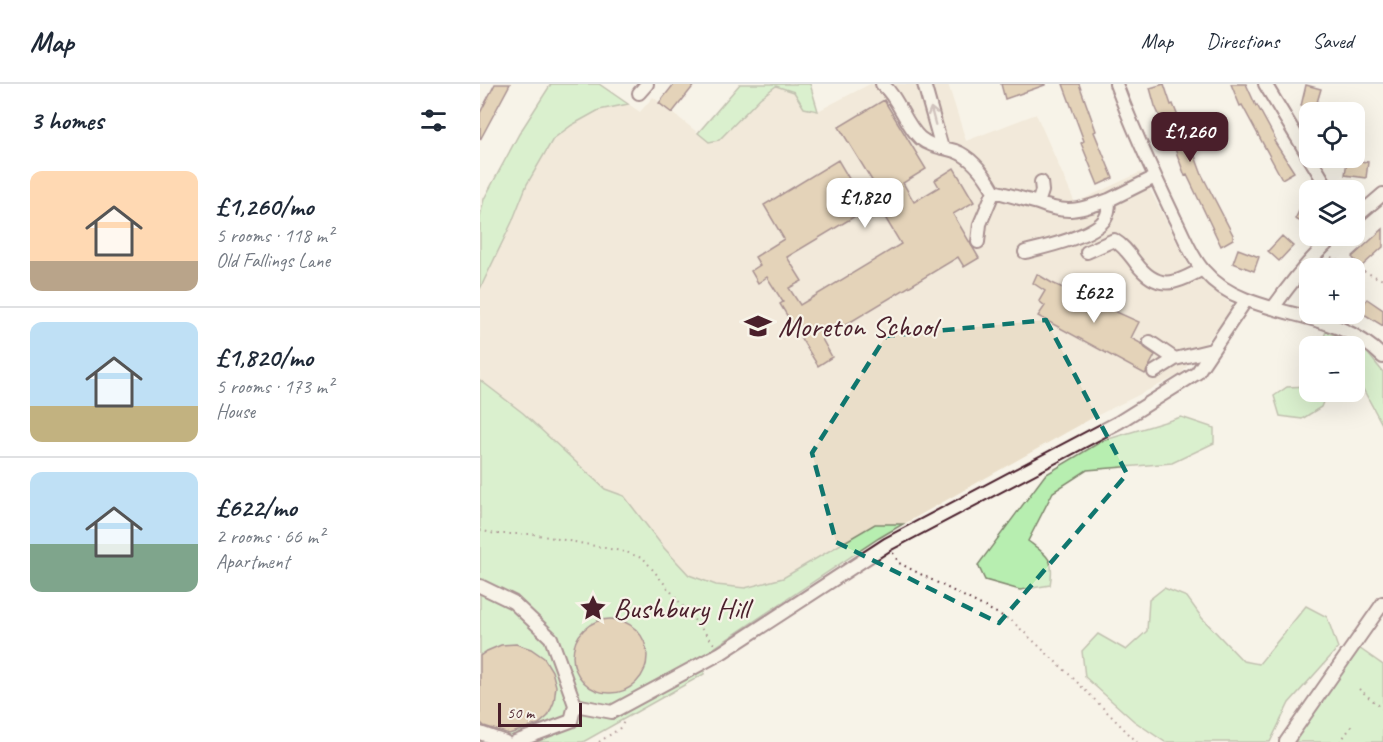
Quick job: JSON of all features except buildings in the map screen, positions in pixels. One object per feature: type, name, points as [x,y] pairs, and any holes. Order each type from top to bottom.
[{"type":"street","points":[[924,84],[942,148]]},
{"type":"street","points":[[1116,84],[1155,177],[1202,269],[1220,286],[1246,300],[1335,325],[1354,334],[1383,357]]},
{"type":"street","points":[[886,85],[918,136],[930,145],[967,157],[987,179],[994,191],[1060,211],[1070,211],[1109,200],[1155,177]]},
{"type":"street","points":[[1268,85],[1323,180]]},
{"type":"street","points":[[1038,203],[1042,191],[1041,182]]},
{"type":"street","points":[[978,242],[981,224],[994,191]]},
{"type":"street","points":[[1365,209],[1383,194]]},
{"type":"street","points":[[1025,252],[1063,242],[1097,226],[1105,219],[1109,200]]},
{"type":"street","points":[[1087,252],[1114,240],[1123,245],[1144,273],[1162,284],[1182,281],[1202,269]]},
{"type":"street","points":[[1273,308],[1293,279],[1324,246]]},
{"type":"street","points":[[575,705],[612,712],[721,653],[888,544],[1119,422],[1197,373],[1246,300]]},
{"type":"street","points":[[1150,342],[1174,359]]},
{"type":"street","points":[[1154,372],[1174,359],[1212,350]]},
{"type":"street","points":[[480,586],[513,602],[551,638],[575,705],[571,721],[515,742]]},
{"type":"street","points":[[1286,742],[1383,603]]},
{"type":"street","points":[[480,733],[505,742]]},
{"type":"path","points":[[1318,251],[1383,280]]},
{"type":"path","points":[[480,530],[495,534],[533,534],[626,552],[644,559],[721,653]]},
{"type":"path","points":[[888,544],[899,563],[1012,621],[1137,742]]},
{"type":"path","points":[[1359,689],[1383,709]]},
{"type":"path","points":[[599,742],[619,729],[630,712]]},
{"type":"path","points":[[1340,742],[1354,723]]},
{"type":"highlighted area","points":[[1046,320],[1127,474],[999,623],[836,542],[812,453],[886,336]]},
{"type":"shaded area","name":"Moreton School","points":[[551,84],[599,84],[640,112],[653,97],[698,133],[740,84],[810,84],[818,111],[870,84],[948,84],[966,141],[1036,114],[1075,203],[1141,172],[1191,270],[1234,307],[1181,374],[1094,417],[879,538],[708,652],[480,397],[480,217],[485,199],[519,134]]},
{"type":"green space","points":[[551,84],[599,84],[628,104],[599,110],[553,139],[527,184],[512,222],[480,289],[480,217],[484,199],[519,134]]},
{"type":"green space","points":[[740,84],[810,84],[818,111],[804,108],[794,92],[776,86],[760,98],[719,140],[709,142],[698,133]]},
{"type":"green space","points":[[1326,331],[1336,336],[1324,336]]},
{"type":"green space","points":[[1365,350],[1383,372],[1383,426],[1365,393]]},
{"type":"green space","points":[[480,380],[523,413],[605,489],[624,496],[664,548],[689,575],[716,585],[745,588],[783,578],[875,524],[903,524],[708,652],[704,674],[583,742],[480,742]]},
{"type":"green space","points":[[1299,386],[1299,402],[1323,402],[1321,407],[1302,419],[1280,416],[1274,396],[1287,387]]},
{"type":"green space","points":[[1181,417],[1214,428],[1214,443],[1172,463],[1087,470],[1053,492],[1028,541],[1045,555],[1051,564],[1050,585],[1020,590],[985,580],[978,565],[1045,475],[1102,441]]},
{"type":"green space","points":[[1164,588],[1187,597],[1202,618],[1243,661],[1259,664],[1306,606],[1327,617],[1338,648],[1289,703],[1270,742],[1165,742],[1134,721],[1085,677],[1082,651],[1098,634],[1126,650],[1147,631],[1149,600]]},
{"type":"green space","points":[[1356,646],[1383,665],[1383,742],[1291,742]]},
{"type":"place","name":"Moreton School","points":[[758,326]]},
{"type":"place","name":"Bushbury Hill","points":[[593,608]]}]
